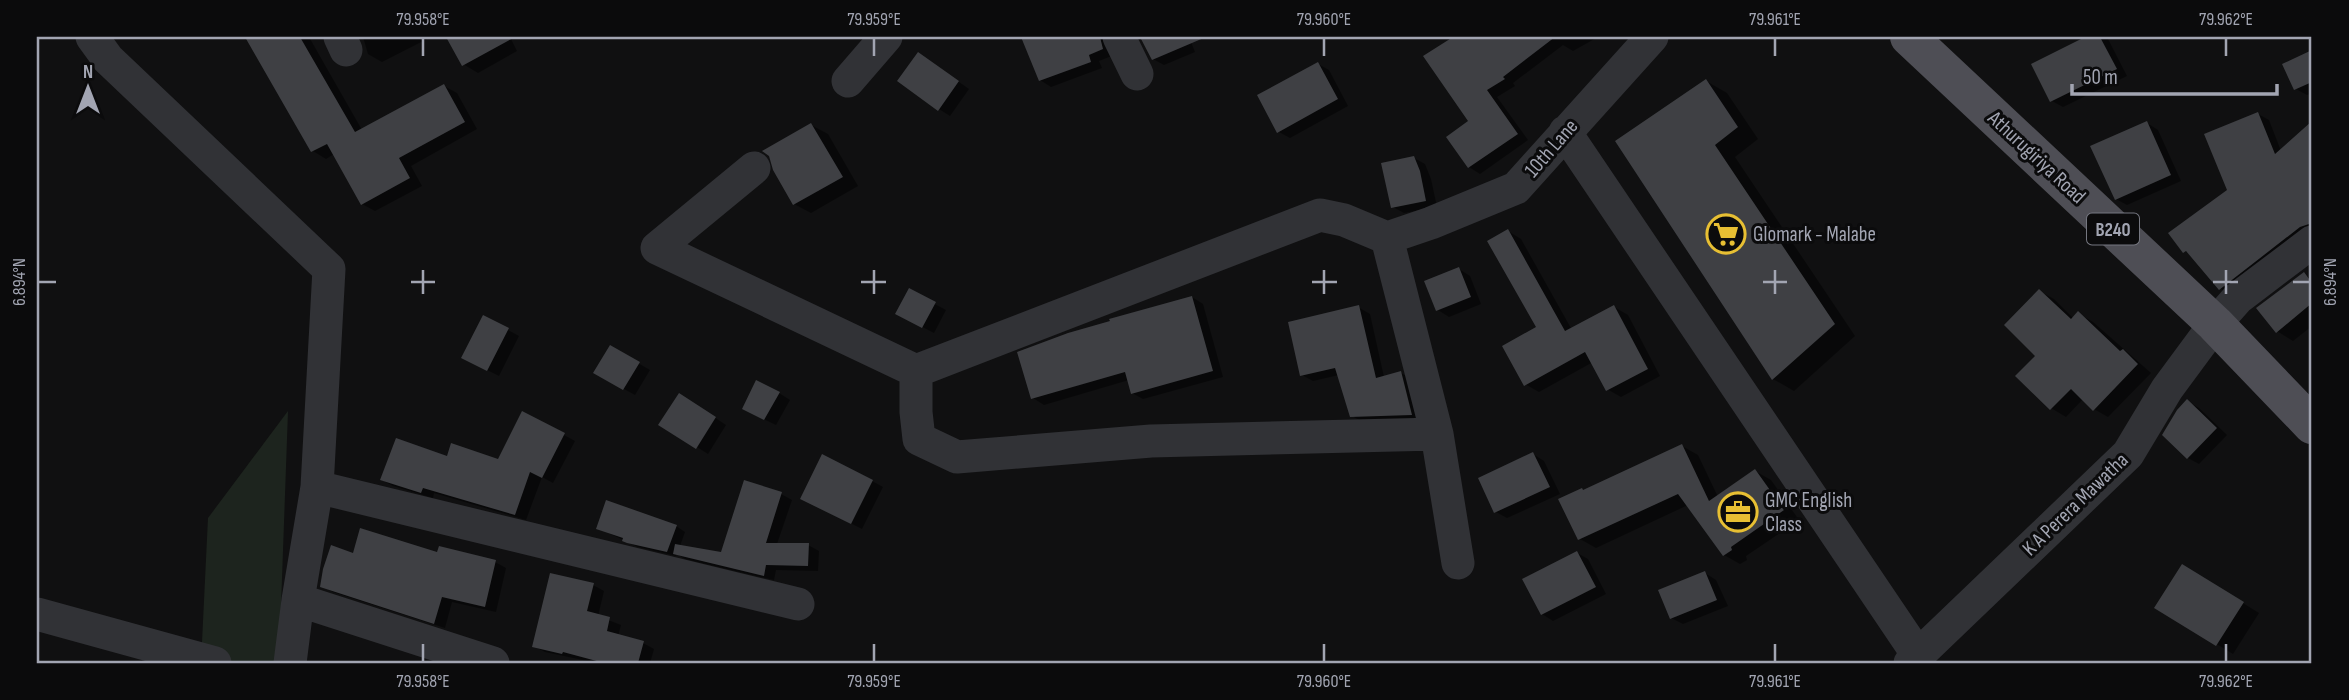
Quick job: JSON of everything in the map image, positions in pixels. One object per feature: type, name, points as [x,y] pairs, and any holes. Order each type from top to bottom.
[{"type":"main road","name":"Athurugiriya Road","points":[[1909,37],[2215,324],[2312,425]]},
{"type":"street","points":[[92,37],[108,59],[329,269],[317,487],[290,663]]},
{"type":"street","points":[[848,81],[886,37]]},
{"type":"street","points":[[1119,37],[1137,74]]},
{"type":"street","name":"10th Lane","points":[[1387,238],[1516,188],[1652,37]]},
{"type":"street","points":[[1564,132],[1914,659]]},
{"type":"street","points":[[754,168],[657,248],[916,371],[1320,215],[1344,220],[1387,238],[1437,434],[1458,563]]},
{"type":"street","name":"K A Perera Mawatha","points":[[1914,659],[2128,454],[2167,389],[2215,324],[2238,298],[2312,242]]},
{"type":"street","points":[[916,371],[919,439],[957,457],[1151,441],[1437,434]]},
{"type":"street","points":[[317,487],[797,604]]},
{"type":"street","points":[[298,600],[493,663]]},
{"type":"street","points":[[37,614],[215,663]]},
{"type":"shaded area","points":[[288,411],[280,634],[276,663],[201,663],[208,518]]},
{"type":"building","points":[[245,37],[300,37],[355,132],[444,84],[465,122],[399,158],[410,178],[361,205],[327,144],[311,152]]},
{"type":"building","points":[[446,37],[515,37],[462,66]]},
{"type":"building","points":[[1021,37],[1100,37],[1103,49],[1089,55],[1091,62],[1039,81]]},
{"type":"building","points":[[1140,37],[1206,37],[1152,60]]},
{"type":"building","points":[[1453,37],[1555,37],[1503,77],[1505,79],[1487,90],[1518,134],[1468,168],[1446,137],[1468,121],[1423,56]]},
{"type":"building","points":[[2085,37],[2100,37],[2117,69],[2050,102],[2031,64]]},
{"type":"building","points":[[2312,50],[2312,82],[2294,90],[2282,64]]},
{"type":"building","points":[[918,52],[959,81],[938,111],[897,81]]},
{"type":"building","points":[[1318,62],[1338,99],[1277,133],[1257,95]]},
{"type":"building","name":"Glomark - Malabe","points":[[1706,79],[1738,127],[1715,145],[1835,324],[1772,380],[1615,141]]},
{"type":"building","points":[[2258,112],[2275,154],[2312,121],[2312,223],[2300,227],[2219,290],[2186,251],[2183,253],[2168,233],[2227,190],[2204,134]]},
{"type":"building","points":[[2147,121],[2171,175],[2115,200],[2090,146]]},
{"type":"building","points":[[811,123],[843,177],[793,205],[773,170],[769,156],[762,151]]},
{"type":"building","points":[[1414,156],[1426,201],[1391,208],[1381,163]]},
{"type":"building","points":[[1508,229],[1565,331],[1614,305],[1648,369],[1606,391],[1585,352],[1524,386],[1502,346],[1536,327],[1487,241]]},
{"type":"building","points":[[1459,267],[1471,297],[1436,311],[1424,281]]},
{"type":"building","points":[[2304,272],[2312,283],[2312,303],[2276,333],[2256,308]]},
{"type":"building","points":[[909,288],[936,302],[922,328],[895,314]]},
{"type":"building","points":[[2039,289],[2071,319],[2078,311],[2120,351],[2123,349],[2138,364],[2093,411],[2071,389],[2050,410],[2015,376],[2035,356],[2004,325]]},
{"type":"building","points":[[1192,296],[1213,371],[1131,394],[1125,372],[1031,399],[1017,352],[1110,321],[1109,319]]},
{"type":"building","points":[[1359,305],[1376,378],[1401,371],[1412,415],[1350,417],[1335,368],[1300,376],[1288,322]]},
{"type":"building","points":[[483,315],[509,328],[487,371],[461,358]]},
{"type":"building","points":[[610,345],[640,362],[623,390],[593,373]]},
{"type":"building","points":[[756,380],[780,392],[764,420],[742,409]]},
{"type":"building","points":[[679,393],[716,417],[696,449],[658,425]]},
{"type":"building","points":[[2187,399],[2217,428],[2187,459],[2162,435]]},
{"type":"building","points":[[522,411],[565,433],[542,478],[530,472],[515,515],[423,488],[421,493],[380,480],[396,438],[447,456],[451,443],[498,459]]},
{"type":"building","points":[[1682,444],[1709,501],[1755,469],[1784,510],[1731,547],[1732,550],[1723,556],[1678,494],[1578,540],[1558,499]]},
{"type":"building","points":[[1533,452],[1550,487],[1494,513],[1478,478]]},
{"type":"building","points":[[822,454],[873,480],[851,524],[800,499]]},
{"type":"building","points":[[744,480],[782,492],[766,543],[809,543],[808,566],[766,565],[764,576],[673,554],[675,544],[721,552]]},
{"type":"building","points":[[606,500],[677,525],[667,552],[627,543],[622,541],[623,538],[596,529]]},
{"type":"building","points":[[360,528],[437,552],[439,546],[496,560],[485,607],[442,597],[434,624],[320,587],[331,545],[353,553]]},
{"type":"building","points":[[1577,551],[1596,587],[1541,615],[1522,579]]},
{"type":"building","points":[[2182,564],[2244,602],[2216,646],[2154,608]]},
{"type":"building","points":[[1705,571],[1717,600],[1670,619],[1658,590]]},
{"type":"building","points":[[550,573],[594,583],[587,611],[610,617],[607,631],[644,641],[638,663],[604,663],[532,647]]},
{"type":"place","name":"Glomark - Malabe","points":[[1726,234]]},
{"type":"place","name":"GMC English Class","points":[[1738,512]]}]
